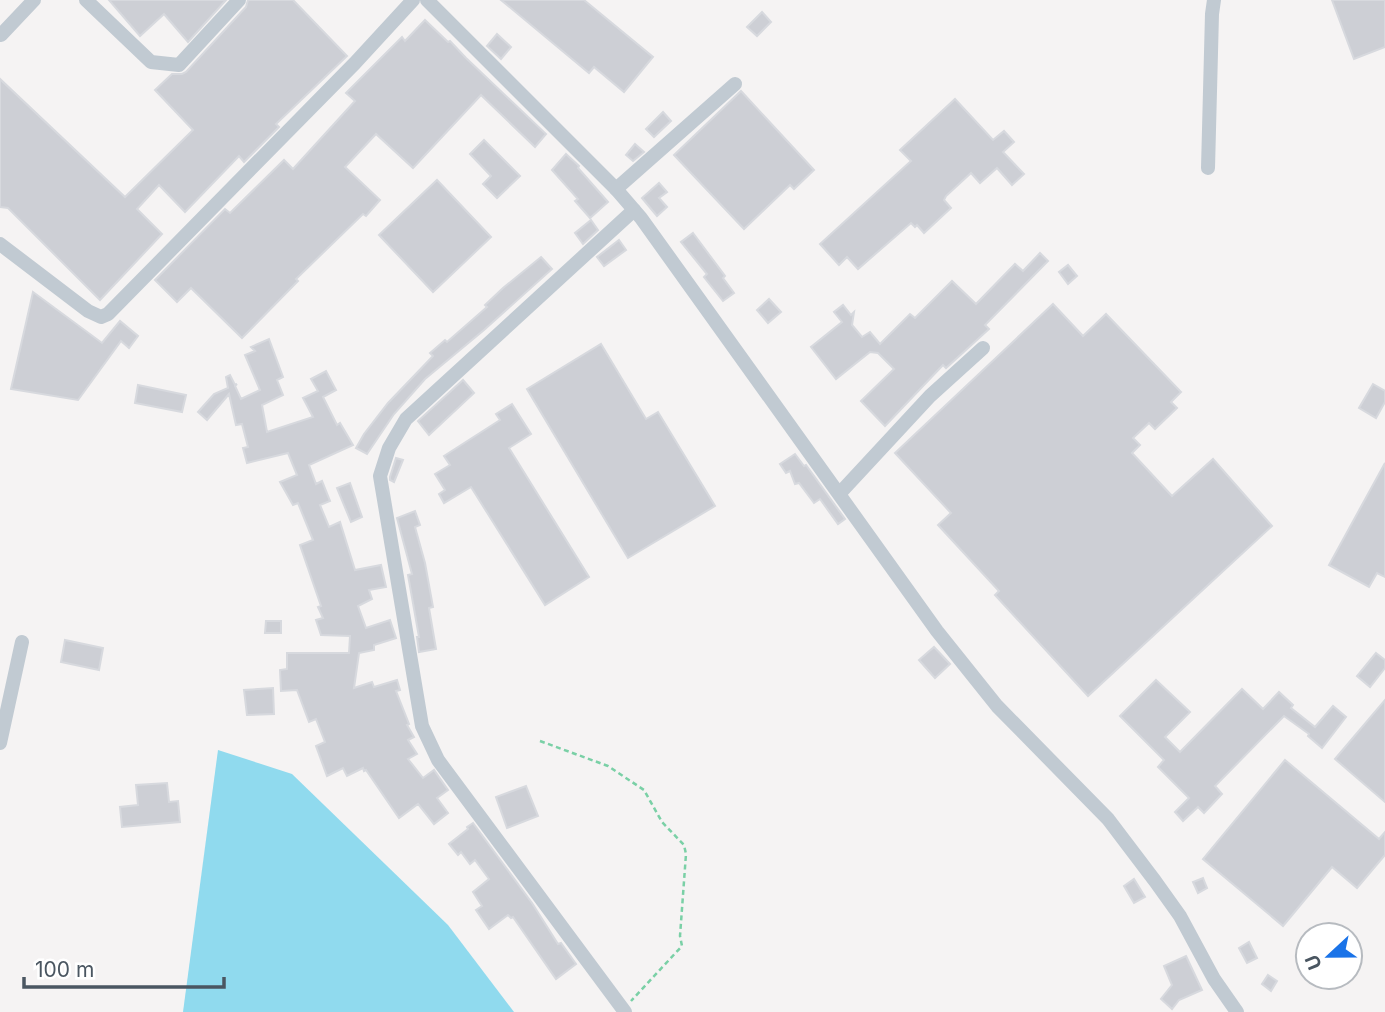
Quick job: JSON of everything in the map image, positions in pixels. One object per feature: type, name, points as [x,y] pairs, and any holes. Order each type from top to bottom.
[{"type":"street","points":[[1,35],[34,0]]},
{"type":"street","points":[[86,0],[151,62],[179,65],[239,0]]},
{"type":"street","points":[[0,244],[88,311],[101,317],[108,314],[355,64],[413,0]]},
{"type":"street","points":[[427,0],[634,209],[937,631],[997,706],[1108,819],[1180,916],[1214,979],[1237,1012]]},
{"type":"street","points":[[1208,168],[1214,0]]},
{"type":"street","points":[[616,189],[735,84]]},
{"type":"street","points":[[624,1011],[438,760],[422,726],[380,476],[389,448],[406,419],[634,209]]},
{"type":"street","points":[[840,493],[930,397],[983,348]]},
{"type":"street","points":[[0,743],[22,642]]},
{"type":"path","points":[[540,741],[608,766],[645,790],[662,822],[684,845],[687,853],[680,936],[682,946],[624,1011]]},
{"type":"water","points":[[218,750],[292,774],[448,925],[514,1012],[183,1012]]},
{"type":"building","points":[[109,0],[226,0],[188,42],[164,14],[140,36]]},
{"type":"building","points":[[248,0],[293,0],[347,56],[276,124],[279,127],[244,162],[239,156],[185,212],[159,185],[137,209],[162,234],[100,300],[8,208],[0,207],[0,79],[125,197],[193,130],[155,90],[172,74],[186,72],[246,7]]},
{"type":"building","points":[[501,0],[584,0],[653,57],[624,92],[594,67],[589,73]]},
{"type":"building","points":[[1332,0],[1385,0],[1385,47],[1354,59]]},
{"type":"building","points":[[762,12],[771,22],[757,36],[747,27]]},
{"type":"building","points":[[425,20],[546,134],[535,147],[481,95],[413,168],[376,134],[345,167],[380,200],[296,279],[298,281],[242,338],[191,288],[177,302],[155,280],[225,209],[230,213],[284,160],[293,169],[355,101],[346,93],[402,37],[405,41]]},
{"type":"building","points":[[497,34],[511,47],[501,59],[487,46]]},
{"type":"building","points":[[741,91],[814,170],[794,189],[790,185],[744,229],[674,155]]},
{"type":"building","points":[[955,99],[993,140],[1004,131],[1014,142],[1003,152],[1024,174],[1012,185],[997,168],[980,183],[971,173],[946,196],[944,200],[951,208],[924,233],[911,223],[858,269],[847,257],[839,265],[820,244],[911,161],[900,150]]},
{"type":"building","points":[[663,112],[671,121],[654,137],[646,129]]},
{"type":"building","points":[[484,140],[520,176],[497,198],[483,184],[491,176],[470,154]]},
{"type":"building","points":[[635,144],[644,152],[633,161],[626,155]]},
{"type":"building","points":[[566,154],[608,202],[590,218],[575,201],[578,199],[552,170]]},
{"type":"building","points":[[437,180],[491,237],[433,292],[379,235]]},
{"type":"building","points":[[659,183],[667,192],[659,198],[667,207],[657,216],[642,198]]},
{"type":"building","points":[[591,220],[598,230],[583,244],[575,233]]},
{"type":"building","points":[[693,233],[725,276],[723,278],[734,293],[723,301],[704,277],[707,274],[681,242]]},
{"type":"building","points":[[619,240],[626,250],[604,266],[597,257]]},
{"type":"building","points":[[1040,253],[1048,261],[985,325],[989,329],[946,368],[943,365],[885,426],[861,401],[894,369],[878,353],[870,352],[836,379],[811,347],[842,322],[834,312],[843,305],[851,315],[854,312],[852,325],[862,337],[870,332],[880,344],[910,314],[915,318],[952,281],[976,304],[1015,264],[1023,271]]},
{"type":"building","points":[[541,257],[552,269],[425,379],[394,414],[367,454],[356,448],[388,403],[433,356],[430,353],[445,340],[447,342],[487,307],[485,305],[503,288]]},
{"type":"building","points":[[1068,265],[1077,276],[1068,284],[1059,272]]},
{"type":"building","points":[[33,292],[102,343],[120,321],[138,336],[129,348],[121,341],[78,400],[11,389]]},
{"type":"building","points":[[769,299],[781,312],[768,323],[757,310]]},
{"type":"building","points":[[1053,304],[1083,336],[1106,314],[1181,392],[1171,402],[1177,408],[1155,429],[1149,423],[1133,438],[1140,445],[1132,453],[1172,496],[1213,459],[1272,526],[1088,696],[995,595],[999,591],[938,525],[951,513],[895,453]]},
{"type":"building","points":[[269,339],[283,377],[277,380],[283,395],[262,405],[267,432],[313,417],[303,398],[318,391],[311,379],[326,371],[336,390],[323,397],[337,425],[340,423],[353,445],[309,465],[316,484],[322,481],[330,501],[320,505],[329,527],[340,522],[355,570],[381,565],[386,587],[369,590],[372,599],[358,606],[366,628],[390,620],[396,638],[374,645],[374,650],[359,653],[354,688],[372,682],[374,687],[397,680],[400,690],[396,691],[409,724],[407,725],[414,737],[408,740],[417,754],[408,759],[423,778],[434,770],[448,790],[437,798],[448,813],[434,824],[418,804],[399,818],[363,768],[347,776],[343,768],[327,776],[316,746],[325,742],[316,719],[309,722],[297,690],[281,691],[280,670],[287,669],[287,653],[349,653],[350,636],[321,635],[316,620],[323,618],[318,607],[321,606],[300,545],[313,540],[298,503],[293,505],[280,482],[297,475],[288,453],[247,463],[243,448],[248,447],[242,424],[236,425],[229,394],[207,420],[198,412],[214,394],[228,388],[226,377],[230,375],[235,385],[237,384],[235,386],[241,399],[260,390],[245,355],[255,351],[251,347]]},
{"type":"building","points":[[601,344],[646,419],[658,412],[715,506],[628,558],[527,389]]},
{"type":"building","points":[[463,380],[474,393],[429,435],[418,421]]},
{"type":"building","points":[[1373,384],[1385,391],[1385,402],[1376,418],[1359,408]]},
{"type":"building","points":[[138,385],[186,395],[182,412],[135,403]]},
{"type":"building","points":[[512,404],[531,434],[509,448],[589,577],[545,605],[471,487],[444,503],[439,494],[445,490],[435,474],[450,465],[444,456],[500,420],[496,414]]},
{"type":"building","points":[[795,454],[845,519],[838,524],[820,499],[814,503],[799,483],[795,484],[790,471],[786,473],[780,464]]},
{"type":"building","points":[[396,458],[403,460],[394,482],[390,477]]},
{"type":"building","points":[[1385,463],[1385,577],[1377,573],[1369,587],[1329,565]]},
{"type":"building","points":[[350,483],[362,517],[351,522],[337,488]]},
{"type":"building","points":[[415,511],[420,525],[415,527],[433,607],[429,608],[436,649],[419,652],[419,637],[408,575],[412,574],[397,518]]},
{"type":"building","points":[[266,621],[281,621],[281,633],[265,633]]},
{"type":"building","points":[[65,640],[103,648],[99,670],[61,662]]},
{"type":"building","points":[[934,647],[950,664],[935,678],[919,660]]},
{"type":"building","points":[[1376,653],[1385,660],[1385,668],[1370,687],[1357,676]]},
{"type":"building","points":[[1156,680],[1190,712],[1165,737],[1180,752],[1242,689],[1263,709],[1279,692],[1293,705],[1291,708],[1315,727],[1333,706],[1346,717],[1322,748],[1309,734],[1284,716],[1215,786],[1222,794],[1204,813],[1198,807],[1183,821],[1175,812],[1189,798],[1158,767],[1164,760],[1120,716]]},
{"type":"building","points":[[273,688],[274,714],[247,715],[244,690]]},
{"type":"building","points":[[1385,700],[1385,802],[1335,759]]},
{"type":"building","points":[[1285,760],[1379,839],[1385,832],[1385,855],[1357,888],[1332,867],[1283,926],[1203,859]]},
{"type":"building","points":[[167,783],[169,802],[178,801],[180,822],[122,827],[120,807],[138,805],[136,785]]},
{"type":"building","points":[[526,786],[538,816],[507,828],[496,797]]},
{"type":"building","points":[[473,823],[532,903],[558,944],[561,943],[576,964],[556,979],[513,917],[508,915],[489,929],[476,910],[482,906],[473,892],[489,879],[475,860],[470,864],[461,852],[458,855],[449,844]]},
{"type":"building","points":[[1203,878],[1207,888],[1198,893],[1193,882]]},
{"type":"building","points":[[1134,879],[1145,897],[1134,903],[1124,886]]},
{"type":"building","points":[[1249,942],[1257,958],[1247,963],[1239,948]]},
{"type":"building","points":[[1186,956],[1202,990],[1179,1000],[1172,1009],[1161,999],[1172,985],[1164,966]]},
{"type":"building","points":[[1268,975],[1277,981],[1271,991],[1262,984]]}]
